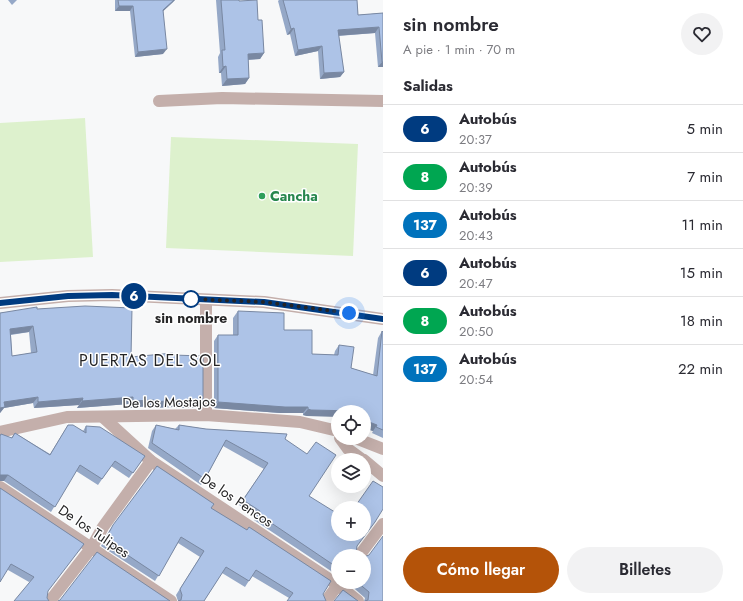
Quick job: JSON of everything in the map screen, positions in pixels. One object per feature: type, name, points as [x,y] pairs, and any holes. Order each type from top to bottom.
[{"type":"street","points":[[159,101],[222,98],[383,101]]},
{"type":"street","points":[[0,303],[68,296],[112,295],[264,302],[383,319]]},
{"type":"street","points":[[206,300],[206,415]]},
{"type":"street","name":"De los Mostajos","points":[[0,432],[67,418],[206,415],[300,422],[331,431]]},
{"type":"street","name":"De los Pencos","points":[[104,418],[151,461],[331,578]]},
{"type":"street","points":[[371,444],[383,449]]},
{"type":"street","points":[[345,445],[354,453]]},
{"type":"street","points":[[50,601],[92,547],[103,527],[151,461]]},
{"type":"street","points":[[371,466],[383,476]]},
{"type":"street","name":"De los Tulipes","points":[[0,487],[171,601]]},
{"type":"street","points":[[364,549],[383,524]]},
{"type":"street","points":[[326,601],[335,589]]},
{"type":"street","name":"De los Pencos","points":[[345,589],[358,601]]},
{"type":"green space","points":[[85,118],[93,257],[0,262],[0,123]]},
{"type":"green space","name":"Cancha","points":[[171,137],[358,144],[353,256],[166,248]]},
{"type":"building","points":[[118,0],[174,0],[163,10],[167,49],[138,52],[133,6],[119,6]]},
{"type":"building","points":[[221,0],[257,0],[258,20],[262,20],[264,53],[248,54],[249,78],[227,79],[226,66],[223,67],[222,50],[225,50]]},
{"type":"building","points":[[283,0],[357,0],[358,15],[383,13],[383,62],[379,27],[338,30],[344,72],[324,73],[322,46],[298,50],[294,28],[291,29]]},
{"type":"building","points":[[85,306],[132,308],[131,357],[173,353],[173,355],[203,356],[203,401],[133,401],[133,397],[82,401],[83,398],[38,402],[38,397],[4,402],[5,407],[0,408],[0,313],[37,307],[37,309]],"holes":[[[33,326],[37,352],[12,356],[10,329]]]},
{"type":"building","points":[[238,311],[284,313],[284,330],[312,330],[312,354],[338,355],[339,345],[354,347],[351,368],[377,376],[382,331],[383,430],[371,423],[371,405],[331,405],[331,410],[311,410],[308,409],[308,407],[285,407],[218,402],[218,335],[238,335]]},
{"type":"building","points":[[68,425],[73,425],[86,433],[86,426],[100,427],[145,456],[133,473],[115,461],[102,479],[80,465],[55,507],[8,475],[0,475],[1,434],[12,438],[15,433],[50,455]]},
{"type":"building","points":[[156,425],[179,430],[179,425],[206,429],[287,434],[285,439],[307,454],[316,442],[333,453],[331,453],[331,463],[309,496],[331,510],[331,541],[361,541],[357,549],[331,549],[331,563],[258,514],[260,511],[243,500],[268,463],[226,440],[205,479],[152,443]]},
{"type":"building","points":[[157,466],[214,504],[211,508],[247,530],[249,527],[331,581],[323,594],[326,601],[287,601],[293,593],[256,570],[249,581],[226,567],[204,601],[178,601],[181,600],[182,595],[180,589],[204,551],[181,537],[159,576],[105,540],[113,525]]},
{"type":"building","points":[[373,481],[383,487],[383,509],[371,527],[371,501],[359,501],[365,493],[371,493],[371,484]]},
{"type":"building","points":[[0,488],[84,544],[48,591],[47,598],[49,601],[14,601],[34,577],[11,564],[0,582]]},
{"type":"building","points":[[383,536],[383,601],[365,601],[368,600],[369,592],[365,589],[371,589],[371,552]]},
{"type":"building","points":[[97,552],[170,601],[58,601]]},
{"type":"building","points":[[343,590],[358,601],[334,601]]},
{"type":"bus line","name":"6","points":[[0,303],[68,296],[112,295],[264,302],[378,317],[383,319]]},
{"type":"place","name":"Cancha","points":[[262,196]]},
{"type":"place","name":"sin nombre","points":[[191,299]]},
{"type":"district","name":"PUERTAS DEL SOL","points":[[150,360]]},
{"type":"route","points":[[191,299],[264,302],[349,313]]}]
